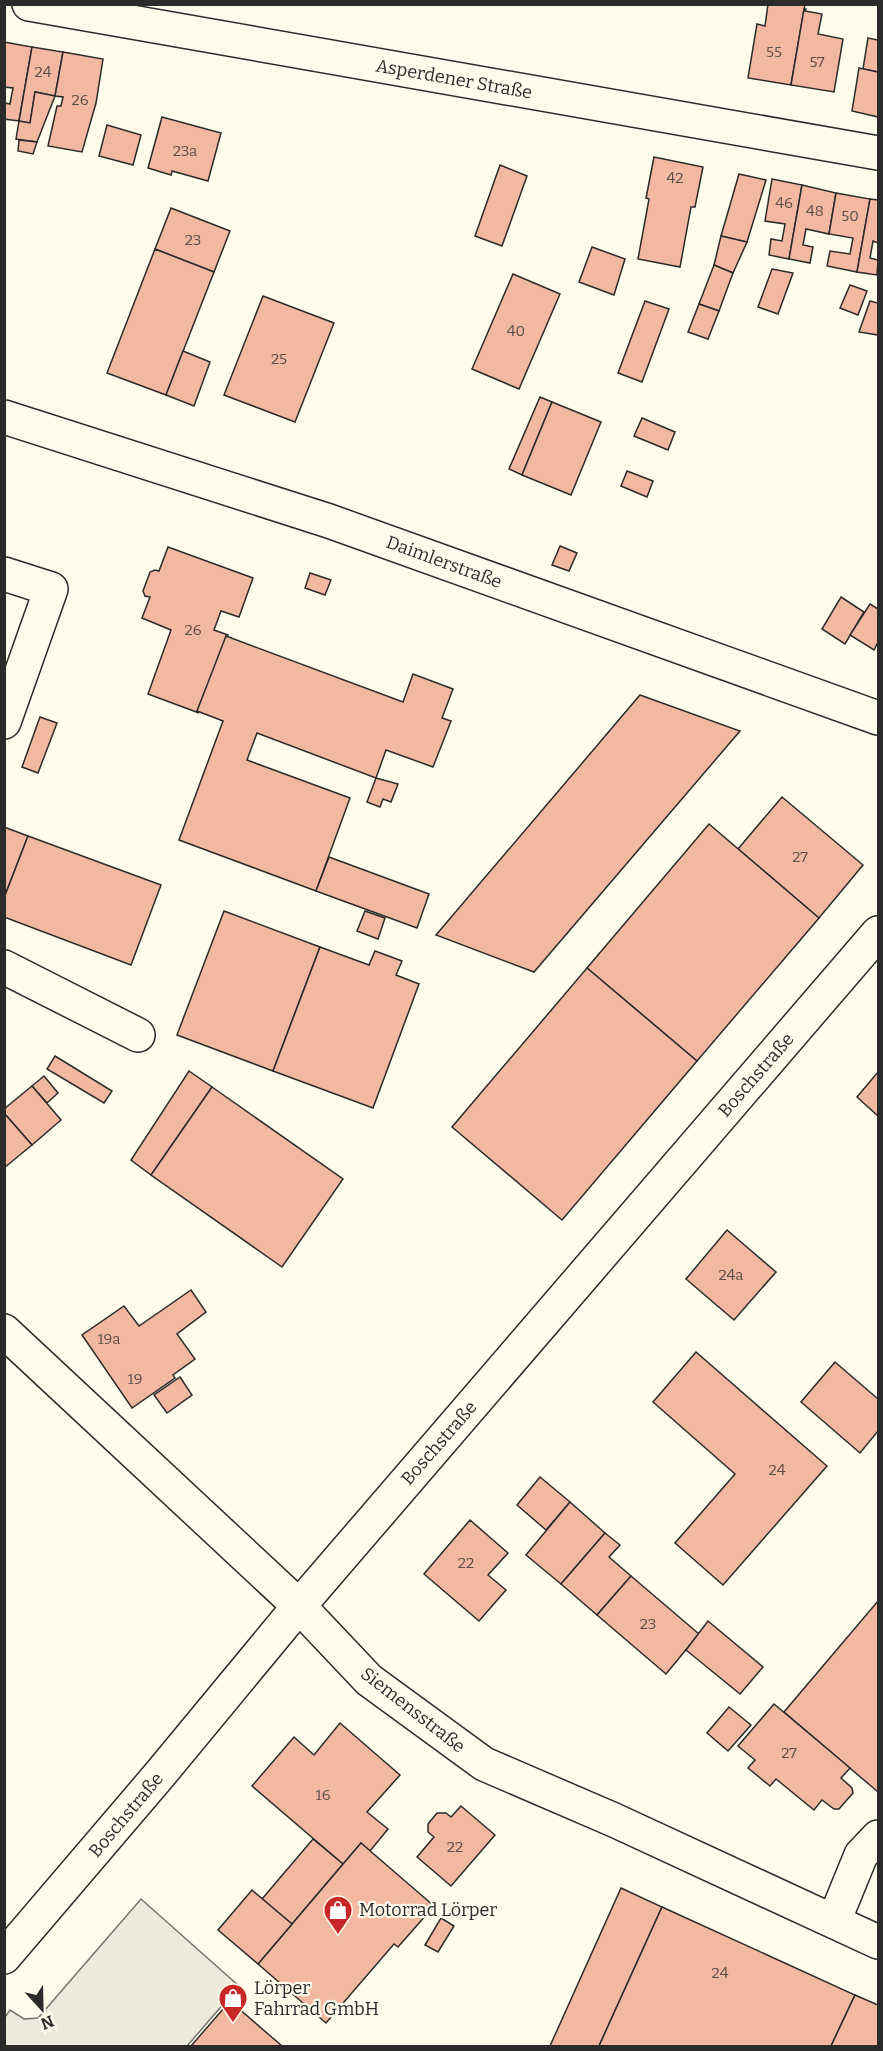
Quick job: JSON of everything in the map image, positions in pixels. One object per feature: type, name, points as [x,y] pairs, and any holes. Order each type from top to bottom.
[{"type":"street","name":"Asperdener Straße","points":[[29,4],[879,153]]},
{"type":"street","name":"Daimlerstraße","points":[[4,417],[329,521],[879,718]]},
{"type":"street","points":[[4,574],[51,589],[4,722]]},
{"type":"street","name":"Boschstraße","points":[[4,1957],[161,1773],[298,1606],[879,933]]},
{"type":"street","points":[[4,967],[138,1035]]},
{"type":"street","name":"Siemensstraße","points":[[4,1331],[298,1606],[369,1680],[484,1764],[614,1820],[879,1942]]},
{"type":"street","points":[[834,1921],[861,1855],[879,1838]]},
{"type":"shaded area","points":[[141,1899],[239,1986],[187,2046],[5,2046],[5,2017],[10,2010],[24,2019],[38,2018]]},
{"type":"building","points":[[768,4],[805,4],[791,85],[748,78],[757,24],[765,26]]},
{"type":"building","points":[[804,9],[822,14],[818,34],[843,39],[834,92],[791,85]]},
{"type":"building","points":[[868,38],[878,40],[878,72],[863,69]]},
{"type":"building","points":[[4,42],[32,47],[19,121],[4,119],[5,103],[10,104],[13,88],[4,87]]},
{"type":"building","points":[[32,47],[63,52],[55,96],[35,92],[30,123],[19,121]]},
{"type":"building","points":[[63,52],[103,59],[96,103],[82,152],[48,146],[57,106],[61,106],[63,97],[55,96]]},
{"type":"building","points":[[859,68],[878,72],[878,117],[852,111]]},
{"type":"building","points":[[35,92],[55,96],[37,142],[16,139],[19,121],[30,123]]},
{"type":"building","points":[[162,117],[221,133],[208,181],[172,171],[171,175],[148,168]]},
{"type":"building","points":[[107,125],[141,135],[133,165],[99,156]]},
{"type":"building","points":[[19,140],[37,142],[33,154],[18,151]]},
{"type":"building","points":[[654,157],[703,167],[695,207],[691,207],[680,267],[638,259]]},
{"type":"building","points":[[500,165],[527,176],[502,246],[475,236]]},
{"type":"building","points":[[739,174],[766,180],[747,242],[721,236]]},
{"type":"building","points":[[772,179],[802,185],[789,259],[769,255],[771,239],[782,241],[785,224],[765,221]]},
{"type":"building","points":[[802,185],[836,193],[829,234],[806,229],[803,245],[813,247],[810,263],[789,259]]},
{"type":"building","points":[[836,193],[870,199],[857,272],[827,266],[830,251],[850,254],[853,238],[829,234]]},
{"type":"building","points":[[870,199],[878,200],[878,243],[873,241],[870,258],[878,260],[877,275],[857,272]]},
{"type":"building","points":[[171,208],[230,231],[214,272],[155,249]]},
{"type":"building","points":[[721,236],[747,242],[733,273],[714,265]]},
{"type":"building","points":[[592,247],[625,259],[614,295],[579,282]]},
{"type":"building","points":[[155,249],[214,272],[166,395],[107,373]]},
{"type":"building","points":[[714,265],[733,273],[719,311],[699,304]]},
{"type":"building","points":[[772,269],[793,273],[778,314],[758,307]]},
{"type":"building","points":[[513,274],[560,294],[519,389],[472,369]]},
{"type":"building","points":[[850,285],[867,291],[858,315],[840,308]]},
{"type":"building","points":[[263,296],[334,323],[295,422],[224,395]]},
{"type":"building","points":[[645,301],[669,309],[642,382],[618,373]]},
{"type":"building","points":[[870,301],[878,303],[878,335],[859,332]]},
{"type":"building","points":[[699,304],[719,311],[708,339],[688,332]]},
{"type":"building","points":[[183,351],[210,362],[194,406],[166,395]]},
{"type":"building","points":[[540,397],[552,402],[522,475],[509,469]]},
{"type":"building","points":[[552,402],[601,422],[571,495],[522,475]]},
{"type":"building","points":[[642,418],[675,432],[668,450],[634,436]]},
{"type":"building","points":[[627,471],[653,481],[647,497],[621,486]]},
{"type":"building","points":[[560,546],[577,553],[569,571],[552,565]]},
{"type":"building","points":[[168,547],[253,578],[239,617],[221,611],[214,630],[228,635],[197,711],[199,713],[148,694],[171,630],[142,618],[150,597],[145,596],[143,591],[150,572],[159,571]]},
{"type":"building","points":[[310,573],[331,580],[325,595],[305,588]]},
{"type":"building","points":[[841,597],[864,612],[845,644],[822,629]]},
{"type":"building","points":[[870,604],[878,609],[878,642],[874,650],[850,635]]},
{"type":"building","points":[[226,636],[403,702],[413,674],[453,689],[442,718],[451,721],[433,767],[386,750],[376,778],[257,733],[247,760],[350,798],[316,891],[179,840],[223,721],[197,711]]},
{"type":"building","points":[[640,695],[740,731],[534,972],[436,935]]},
{"type":"building","points":[[40,717],[57,723],[38,773],[22,767]]},
{"type":"building","points":[[376,778],[398,784],[391,802],[383,799],[380,807],[367,802]]},
{"type":"building","points":[[782,797],[863,865],[819,918],[738,849]]},
{"type":"building","points":[[709,824],[819,918],[697,1061],[587,968]]},
{"type":"building","points":[[4,827],[28,836],[4,898]]},
{"type":"building","points":[[28,836],[161,885],[131,965],[4,917],[4,898]]},
{"type":"building","points":[[329,857],[429,894],[417,928],[316,891]]},
{"type":"building","points":[[224,911],[320,947],[273,1071],[177,1035]]},
{"type":"building","points":[[365,911],[385,918],[378,939],[357,931]]},
{"type":"building","points":[[320,947],[369,965],[375,951],[402,961],[396,975],[419,984],[373,1108],[273,1071]]},
{"type":"building","points":[[587,968],[697,1061],[562,1220],[452,1127]]},
{"type":"building","points":[[55,1056],[112,1091],[104,1103],[47,1069]]},
{"type":"building","points":[[189,1071],[212,1087],[151,1175],[131,1160]]},
{"type":"building","points":[[878,1072],[878,1116],[857,1097]]},
{"type":"building","points":[[44,1076],[58,1093],[47,1103],[32,1086]]},
{"type":"building","points":[[32,1086],[61,1120],[32,1145],[4,1113],[4,1109]]},
{"type":"building","points":[[212,1087],[343,1179],[282,1267],[151,1175]]},
{"type":"building","points":[[4,1113],[32,1145],[4,1168]]},
{"type":"building","points":[[727,1230],[776,1272],[734,1320],[686,1279]]},
{"type":"building","points":[[191,1290],[206,1312],[177,1334],[195,1359],[173,1375],[175,1378],[132,1408],[82,1335],[124,1306],[139,1326]]},
{"type":"building","points":[[696,1352],[827,1466],[723,1585],[675,1543],[735,1474],[653,1402]]},
{"type":"building","points":[[835,1362],[878,1399],[878,1431],[860,1453],[801,1402]]},
{"type":"building","points":[[180,1377],[192,1395],[167,1413],[154,1395]]},
{"type":"building","points":[[540,1477],[570,1502],[546,1530],[517,1505]]},
{"type":"building","points":[[570,1502],[605,1533],[561,1584],[526,1555]]},
{"type":"building","points":[[470,1520],[508,1553],[488,1575],[506,1590],[479,1621],[424,1574]]},
{"type":"building","points":[[605,1533],[620,1545],[609,1557],[631,1576],[597,1615],[561,1584]]},
{"type":"building","points":[[631,1576],[699,1634],[666,1674],[597,1615]]},
{"type":"building","points":[[878,1601],[878,1792],[784,1712]]},
{"type":"building","points":[[708,1621],[763,1667],[740,1694],[686,1650]]},
{"type":"building","points":[[774,1704],[850,1768],[841,1778],[852,1788],[853,1793],[839,1809],[834,1809],[822,1800],[814,1810],[776,1779],[770,1786],[748,1768],[755,1760],[738,1746]]},
{"type":"building","points":[[729,1707],[751,1725],[728,1751],[707,1733]]},
{"type":"building","points":[[340,1723],[400,1775],[367,1812],[388,1829],[370,1851],[361,1843],[343,1864],[252,1786],[294,1737],[314,1755]]},
{"type":"building","points":[[461,1806],[495,1835],[451,1886],[417,1857],[434,1837],[428,1832],[428,1824],[437,1813],[446,1813],[451,1817]]},
{"type":"building","points":[[313,1839],[343,1864],[292,1924],[262,1899]]},
{"type":"building","points":[[361,1843],[434,1906],[398,1947],[394,1944],[326,2023],[258,1964]]},
{"type":"building","points":[[621,1888],[662,1907],[599,2046],[550,2046]]},
{"type":"building","points":[[252,1890],[292,1924],[258,1964],[218,1930]]},
{"type":"building","points":[[662,1907],[855,1995],[831,2046],[599,2046]]},
{"type":"building","points":[[441,1918],[454,1926],[438,1952],[425,1945]]},
{"type":"building","points":[[855,1995],[878,2005],[878,2046],[831,2046]]},
{"type":"building","name":"Lörper Fahrrad GmbH","points":[[230,2001],[282,2046],[191,2046]]},
{"type":"place","name":"Motorrad Lörper","points":[[338,1936]]},
{"type":"place","name":"Lörper Fahrrad GmbH","points":[[233,2024]]}]
